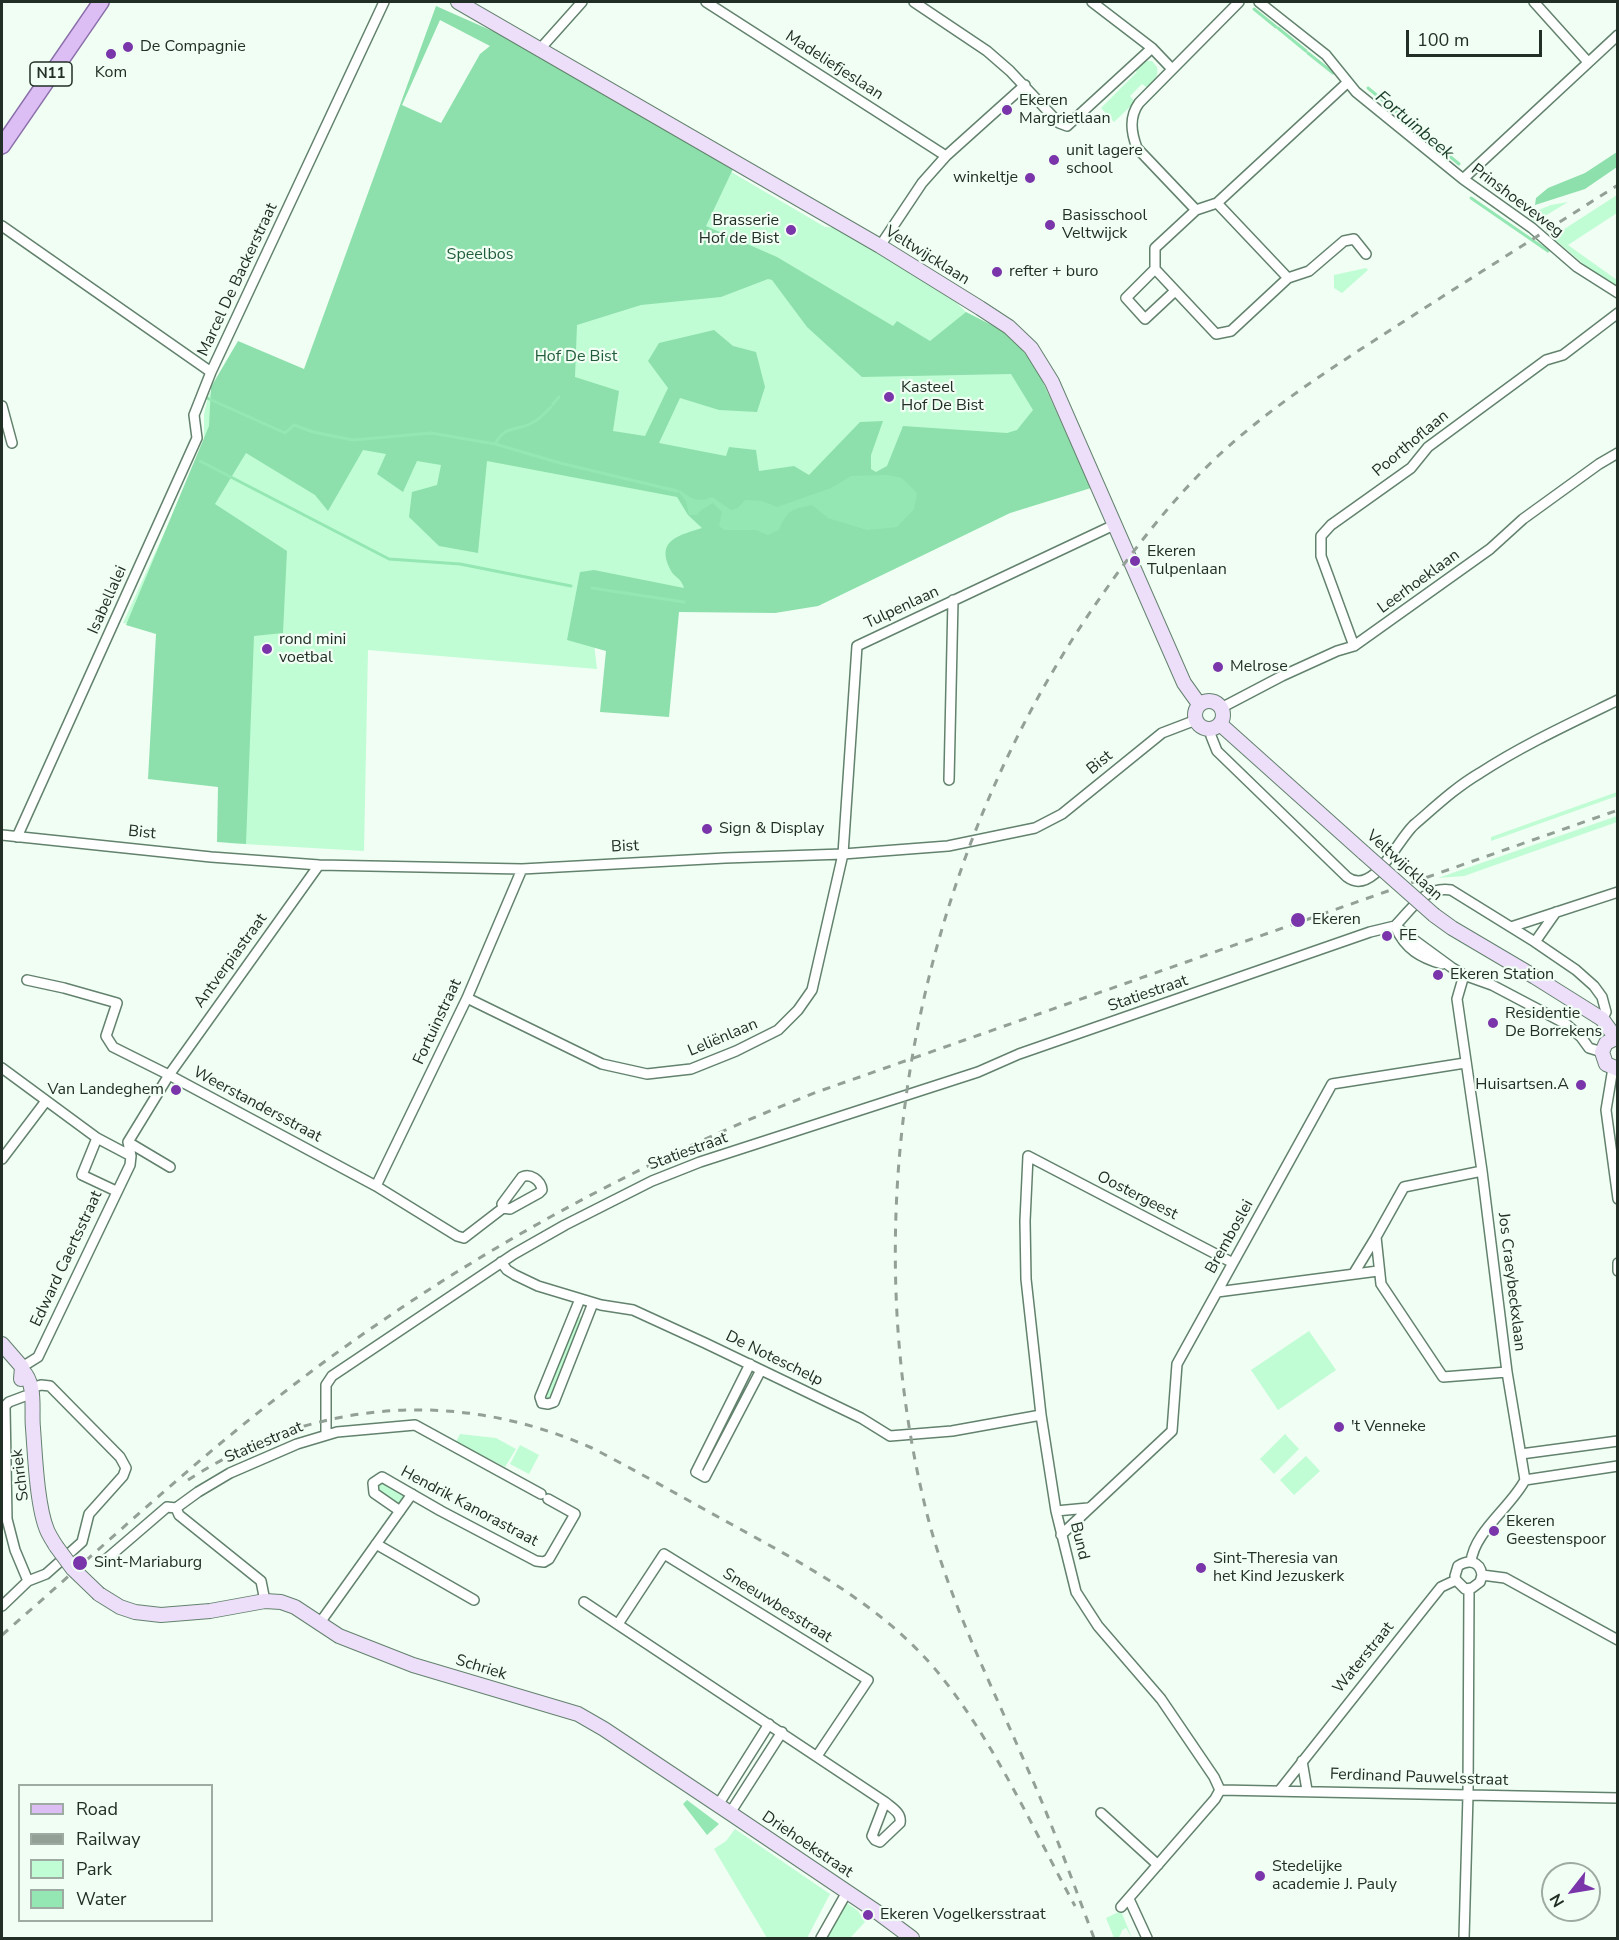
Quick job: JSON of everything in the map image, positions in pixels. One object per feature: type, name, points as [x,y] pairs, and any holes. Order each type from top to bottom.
[{"type":"main road","name":"N11","points":[[2,146],[101,2]]},
{"type":"street","name":"Marcel De Backerstraat","points":[[2,226],[211,372],[384,2]]},
{"type":"street","name":"Veltwijcklaan","points":[[458,2],[880,246],[1009,327],[1031,348],[1052,382],[1184,683],[1199,705]]},
{"type":"street","points":[[540,49],[582,2]]},
{"type":"street","name":"Madeliefjeslaan","points":[[705,2],[946,156]]},
{"type":"street","points":[[914,2],[987,51],[1024,85],[1059,123],[1066,126],[1072,123],[1152,48]]},
{"type":"street","points":[[1092,2],[1152,48],[1172,69]]},
{"type":"street","points":[[1196,210],[1137,148],[1133,137],[1131,113],[1239,2]]},
{"type":"street","name":"Prinshoeveweg","points":[[1259,2],[1326,55],[1356,92],[1463,179],[1532,228],[1577,267],[1617,293]]},
{"type":"street","points":[[1534,2],[1588,62]]},
{"type":"street","points":[[1463,179],[1617,36]]},
{"type":"street","points":[[1347,83],[1217,203],[1196,210],[1155,248],[1155,269],[1216,334],[1231,331],[1288,278],[1309,272],[1344,241],[1354,239],[1366,254]]},
{"type":"street","points":[[880,246],[922,183],[946,156],[1024,85]]},
{"type":"street","points":[[1217,203],[1288,278]]},
{"type":"street","points":[[1155,269],[1126,298],[1146,319],[1175,291]]},
{"type":"street","name":"Poorthoflaan","points":[[1354,646],[1321,556],[1321,536],[1331,525],[1411,468],[1428,447],[1546,360],[1563,355],[1617,313]]},
{"type":"street","name":"Isabellalei","points":[[17,837],[197,438],[194,415],[211,372]]},
{"type":"street","points":[[2,406],[12,443]]},
{"type":"street","name":"Leerhoeklaan","points":[[1221,708],[1282,676],[1337,651],[1354,646],[1490,549],[1523,519],[1617,453]]},
{"type":"street","name":"Tulpenlaan","points":[[843,854],[857,646],[1116,524]]},
{"type":"street","points":[[949,780],[953,600]]},
{"type":"street","points":[[1216,726],[1202,727],[1196,720],[1195,712],[1199,705],[1207,701],[1215,702],[1221,708],[1223,716],[1211,736],[1217,751],[1353,882],[1378,874],[1412,826],[1466,782],[1543,738],[1617,700]]},
{"type":"street","name":"Bist","points":[[2,835],[211,857],[319,865],[522,869],[843,854],[948,846],[1035,828],[1062,814],[1162,733],[1196,720]]},
{"type":"street","name":"Veltwijcklaan","points":[[1216,726],[1434,915],[1602,1019],[1610,1042],[1606,1064],[1615,1068]]},
{"type":"street","name":"Leliënlaan","points":[[467,998],[602,1064],[647,1074],[691,1069],[736,1051],[778,1030],[798,1010],[812,990],[843,854]]},
{"type":"street","name":"Antverpiastraat","points":[[128,1142],[169,1075],[319,865]]},
{"type":"street","name":"Fortuinstraat","points":[[376,1186],[467,998],[522,869]]},
{"type":"street","points":[[1395,926],[1423,896],[1438,889],[1449,889],[1458,893],[1576,970],[1594,986],[1602,997],[1606,1012],[1602,1019]]},
{"type":"street","points":[[1511,927],[1617,892]]},
{"type":"street","points":[[1535,942],[1556,912]]},
{"type":"street","name":"Veltwijcklaan","points":[[1395,926],[1401,939],[1417,954],[1492,985],[1566,1024],[1581,1037],[1589,1048],[1610,1042]]},
{"type":"street","name":"Statiestraat","points":[[103,1562],[167,1507],[176,1508],[198,1492],[249,1463],[326,1434],[326,1385],[332,1376],[501,1262],[565,1225],[674,1172],[978,1072],[1019,1054],[1370,932],[1395,926]]},
{"type":"street","name":"Jos Craeybeckxlaan","points":[[1464,975],[1457,999],[1482,1171],[1507,1372],[1525,1480]]},
{"type":"street","name":"Weerstandersstraat","points":[[27,980],[64,988],[117,1004],[106,1036],[113,1047],[376,1186],[457,1236],[464,1238],[503,1208]]},
{"type":"street","name":"Veltwijcklaan","points":[[1585,1009],[1610,1042]]},
{"type":"street","name":"Bremboslei","points":[[1061,1535],[1172,1431],[1177,1364],[1332,1084],[1465,1063]]},
{"type":"street","points":[[2,1068],[97,1138],[131,1156]]},
{"type":"street","points":[[1615,1068],[1606,1110],[1617,1199]]},
{"type":"street","points":[[2,1159],[46,1101]]},
{"type":"street","points":[[97,1138],[82,1174],[116,1191]]},
{"type":"street","points":[[128,1142],[131,1156]]},
{"type":"street","points":[[128,1142],[170,1167]]},
{"type":"street","name":"Edward Caertsstraat","points":[[22,1369],[38,1358],[130,1165],[131,1156]]},
{"type":"street","name":"Oostergeest","points":[[1028,1156],[1233,1263]]},
{"type":"street","name":"Bund","points":[[1028,1156],[1024,1221],[1026,1279],[1041,1415],[1056,1511],[1076,1592],[1098,1626],[1161,1699],[1214,1777],[1220,1790]]},
{"type":"street","points":[[1354,1273],[1404,1187],[1482,1171]]},
{"type":"street","points":[[1376,1237],[1381,1284],[1443,1377],[1507,1372]]},
{"type":"street","name":"De Noteschelp","points":[[501,1262],[507,1270],[538,1286],[593,1303],[633,1310],[861,1418],[890,1436],[952,1431],[1041,1415]]},
{"type":"street","points":[[1617,1263],[1617,1271]]},
{"type":"street","points":[[1217,1292],[1378,1271]]},
{"type":"street","points":[[580,1299],[540,1397],[542,1403],[554,1402],[593,1303]]},
{"type":"street","name":"Schriek","points":[[2,1344],[27,1374],[46,1529],[73,1569],[99,1594],[120,1607],[161,1616],[210,1611],[265,1601],[281,1602],[295,1607],[319,1624],[358,1644],[413,1665],[578,1714],[680,1781]]},
{"type":"street","points":[[750,1364],[696,1472],[705,1477],[761,1370]]},
{"type":"street","points":[[2,1606],[28,1581],[46,1574],[82,1542],[88,1514],[123,1476],[126,1468],[120,1457],[60,1395],[50,1386],[41,1385],[9,1402],[3,1408],[7,1519],[15,1550],[28,1581]]},
{"type":"street","name":"Hendrik Kanorastraat","points":[[326,1434],[376,1427],[415,1425],[575,1514],[549,1559],[544,1562],[525,1555],[382,1477],[373,1483],[374,1492],[400,1511]]},
{"type":"street","points":[[1521,1454],[1617,1441]]},
{"type":"street","points":[[1471,1562],[1477,1543],[1518,1494],[1525,1480],[1617,1466]]},
{"type":"street","points":[[319,1624],[411,1494]]},
{"type":"street","points":[[176,1508],[180,1515],[261,1581],[265,1601]]},
{"type":"street","points":[[1056,1511],[1088,1508]]},
{"type":"street","points":[[376,1544],[474,1600]]},
{"type":"street","name":"Sneeuwbesstraat","points":[[618,1624],[664,1554],[868,1680],[817,1756]]},
{"type":"street","points":[[1467,1562],[1479,1566],[1482,1575],[1475,1587],[1469,1588],[1461,1586],[1455,1576],[1458,1566],[1467,1562]]},
{"type":"street","points":[[1482,1575],[1505,1578],[1617,1640]]},
{"type":"street","name":"Waterstraat","points":[[1280,1790],[1425,1606],[1441,1587],[1456,1580]]},
{"type":"street","points":[[1464,1938],[1468,1795],[1469,1588]]},
{"type":"street","points":[[584,1602],[885,1802]]},
{"type":"street","points":[[718,1805],[769,1724]]},
{"type":"street","points":[[730,1813],[782,1732]]},
{"type":"street","points":[[1302,1761],[1307,1790]]},
{"type":"street","name":"Driehoekstraat","points":[[680,1781],[912,1938]]},
{"type":"street","points":[[1121,1907],[1215,1799],[1220,1790]]},
{"type":"street","name":"Ferdinand Pauwelsstraat","points":[[1220,1790],[1617,1798]]},
{"type":"street","points":[[1101,1813],[1158,1865]]},
{"type":"street","points":[[821,1938],[847,1892]]},
{"type":"street","points":[[1129,1899],[1147,1938]]},
{"type":"green space","name":"Hof De Bist","points":[[436,6],[497,33],[733,169],[706,226],[777,257],[893,326],[897,321],[930,341],[966,312],[1009,334],[1036,367],[1091,488],[1010,513],[818,606],[775,613],[679,612],[669,717],[600,712],[606,651],[567,640],[580,572],[594,570],[684,588],[670,569],[666,551],[672,540],[702,528],[688,515],[677,497],[487,461],[478,553],[439,546],[409,517],[412,492],[437,485],[441,465],[417,461],[403,492],[377,474],[386,454],[363,450],[328,511],[315,495],[246,453],[215,504],[287,551],[283,633],[254,636],[246,844],[217,842],[218,787],[148,779],[156,634],[126,625],[209,426],[211,387],[238,341],[304,369]],"holes":[[[440,20],[490,46],[480,54],[441,123],[402,105]],[[768,279],[772,280],[807,327],[862,377],[1011,374],[1033,410],[1017,430],[1007,433],[903,426],[887,466],[876,472],[871,469],[871,455],[883,421],[860,422],[809,475],[794,466],[759,471],[756,450],[729,447],[726,456],[659,443],[680,398],[719,410],[757,412],[765,387],[756,352],[733,346],[714,330],[659,343],[648,361],[668,388],[645,436],[613,431],[619,391],[575,377],[577,325],[641,305],[721,297]]]},
{"type":"green space","points":[[1147,61],[1152,61],[1157,67],[1156,79],[1148,88],[1142,84],[1130,96],[1135,102],[1114,122],[1101,108],[1137,72],[1134,69]]},
{"type":"green space","name":"Hof De Bist","points":[[629,112],[825,227],[837,228],[957,303],[966,312],[1009,334],[1036,367],[1058,416],[1038,503],[1010,513],[818,606],[775,610],[588,593],[597,669],[368,650],[364,851],[227,843],[244,636],[123,623],[204,446],[204,414],[209,393],[287,422]]},
{"type":"green space","points":[[1617,152],[1617,167],[1585,189],[1535,205],[1536,198],[1548,188],[1585,173]]},
{"type":"green space","points":[[1617,195],[1617,213],[1568,245],[1617,280],[1617,287],[1587,267],[1552,237]]},
{"type":"green space","points":[[1568,202],[1535,222],[1527,215],[1551,205]]},
{"type":"green space","points":[[1366,268],[1368,270],[1342,293],[1334,288],[1334,275]]},
{"type":"green space","points":[[1617,792],[1617,796],[1491,841],[1491,837]]},
{"type":"green space","points":[[1617,816],[1617,822],[1464,876],[1438,878]]},
{"type":"green space","points":[[578,1316],[583,1318],[550,1400],[544,1397]]},
{"type":"green space","points":[[1309,1331],[1336,1370],[1278,1410],[1251,1370]]},
{"type":"green space","points":[[460,1434],[496,1438],[516,1449],[505,1467],[456,1442]]},
{"type":"green space","points":[[1285,1434],[1299,1449],[1274,1474],[1260,1459]]},
{"type":"green space","points":[[520,1445],[539,1455],[529,1474],[510,1464]]},
{"type":"green space","points":[[1306,1456],[1320,1471],[1294,1495],[1280,1480]]},
{"type":"green space","points":[[381,1483],[402,1493],[404,1499],[400,1504],[396,1505],[377,1492],[378,1485]]},
{"type":"green space","points":[[735,1829],[830,1894],[807,1938],[767,1938],[714,1849],[726,1841]]},
{"type":"green space","points":[[844,1901],[858,1911],[865,1922],[850,1938],[823,1938]]},
{"type":"green space","points":[[1121,1911],[1132,1938],[1126,1928],[1122,1930],[1119,1938],[1114,1938],[1106,1918]]},
{"type":"water","points":[[887,475],[902,478],[917,493],[914,509],[897,527],[867,530],[828,518],[812,505],[788,514],[779,530],[768,535],[756,530],[724,530],[719,526],[722,512],[713,503],[697,515],[689,515],[686,501],[678,491],[699,500],[712,497],[731,510],[738,508],[745,500],[762,501],[777,507],[831,488],[851,476]]},
{"type":"water","points":[[687,1800],[719,1824],[707,1835],[683,1804]]},
{"type":"waterway","name":"Fortuinbeek","points":[[1254,9],[1276,27]]},
{"type":"waterway","name":"Fortuinbeek","points":[[1278,28],[1306,51]]},
{"type":"waterway","name":"Fortuinbeek","points":[[1308,53],[1333,73]]},
{"type":"waterway","name":"Fortuinbeek","points":[[1368,88],[1459,164]]},
{"type":"waterway","name":"Fortuinbeek","points":[[1471,198],[1548,251]]},
{"type":"waterway","points":[[553,404],[559,397]]},
{"type":"waterway","points":[[207,398],[285,433],[294,425],[313,432],[353,440],[431,433],[495,444],[560,463],[677,491]]},
{"type":"waterway","points":[[495,444],[507,431],[532,423],[551,407]]},
{"type":"waterway","points":[[200,461],[389,559],[460,564],[571,586]]},
{"type":"waterway","points":[[592,588],[684,602]]},
{"type":"railway","points":[[1094,1938],[1044,1806],[970,1638],[946,1575],[926,1510],[904,1394],[896,1277],[899,1159],[915,1042],[943,927],[982,815],[1032,709],[1093,608],[1136,548],[1184,491],[1240,436],[1309,384],[1618,185]]},
{"type":"railway","points":[[2,1635],[214,1449],[348,1344],[476,1260],[609,1186],[677,1152],[817,1092],[1618,810]]},
{"type":"railway","points":[[188,1480],[236,1453],[285,1432],[335,1418],[386,1411],[437,1410],[489,1416],[541,1429],[592,1448],[816,1572],[870,1608],[895,1629],[940,1675],[960,1701],[996,1758],[1075,1906]]},
{"type":"place","name":"De Compagnie","points":[[128,47]]},
{"type":"place","name":"Kom","points":[[111,54]]},
{"type":"place","name":"Ekeren Margrietlaan","points":[[1007,110]]},
{"type":"place","name":"unit lagere school","points":[[1054,160]]},
{"type":"place","name":"winkeltje","points":[[1030,178]]},
{"type":"place","name":"Basisschool Veltwijck","points":[[1050,225]]},
{"type":"place","name":"Brasserie Hof de Bist","points":[[791,230]]},
{"type":"place","name":"refter + buro","points":[[997,272]]},
{"type":"place","name":"Kasteel Hof De Bist","points":[[889,397]]},
{"type":"place","name":"Ekeren Tulpenlaan","points":[[1135,561]]},
{"type":"place","name":"rond mini voetbal","points":[[267,649]]},
{"type":"place","name":"Melrose","points":[[1218,667]]},
{"type":"place","name":"Sign & Display","points":[[707,829]]},
{"type":"place","name":"Ekeren","points":[[1298,920]]},
{"type":"place","name":"FE","points":[[1387,936]]},
{"type":"place","name":"Ekeren Station","points":[[1438,975]]},
{"type":"place","name":"Residentie De Borrekens","points":[[1493,1023]]},
{"type":"place","name":"Huisartsen.A","points":[[1581,1085]]},
{"type":"place","name":"Van Landeghem","points":[[176,1090]]},
{"type":"place","name":"'t Venneke","points":[[1339,1427]]},
{"type":"place","name":"Ekeren Geestenspoor","points":[[1494,1531]]},
{"type":"place","name":"Sint-Mariaburg","points":[[80,1563]]},
{"type":"place","name":"Sint-Theresia van het Kind Jezuskerk","points":[[1201,1568]]},
{"type":"place","name":"Stedelijke academie J. Pauly","points":[[1260,1876]]},
{"type":"place","name":"Ekeren Vogelkersstraat","points":[[868,1915]]},
{"type":"park label","name":"Speelbos","points":[[480,255]]}]
